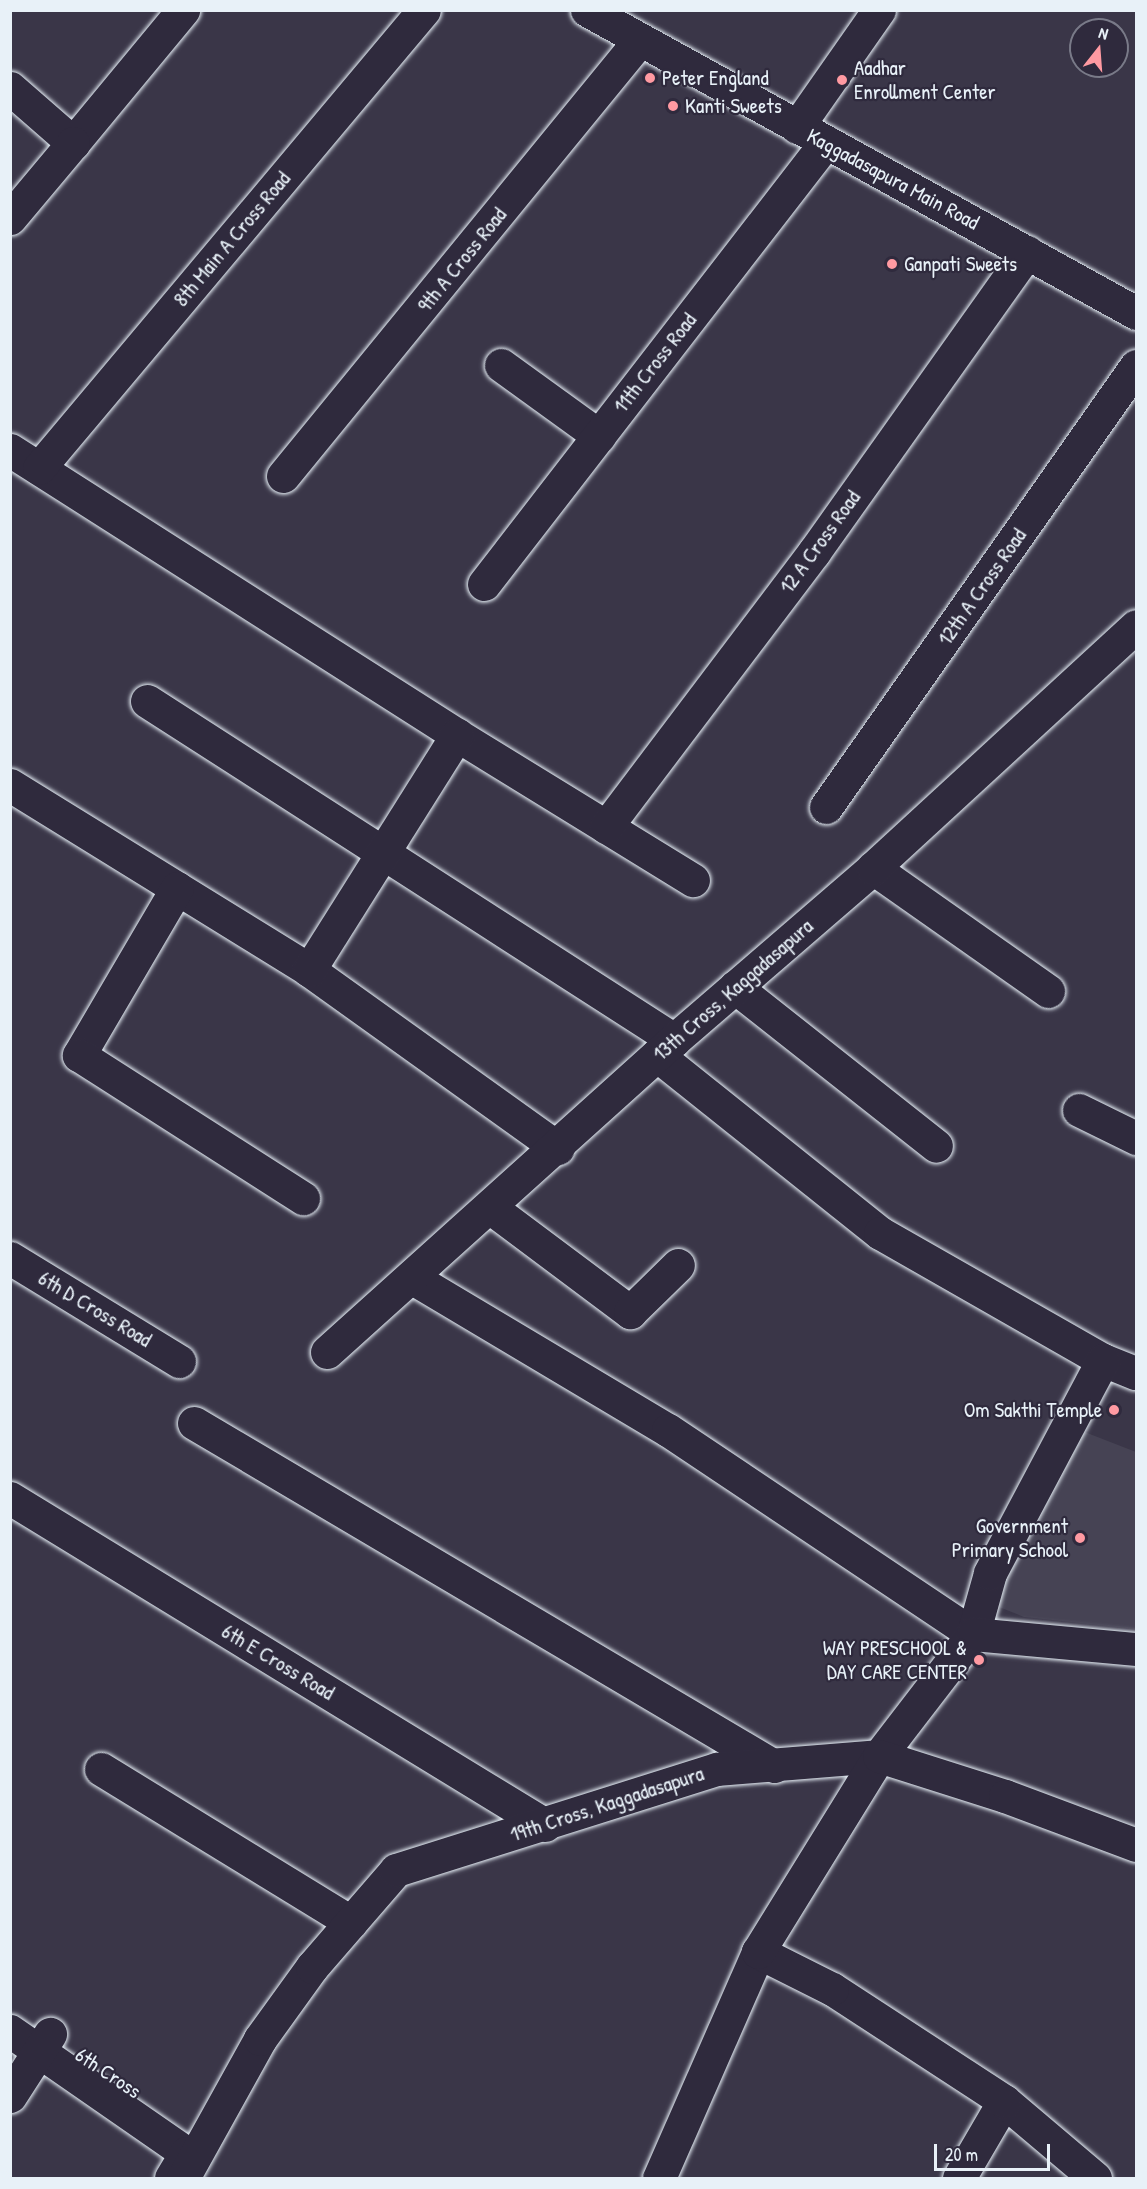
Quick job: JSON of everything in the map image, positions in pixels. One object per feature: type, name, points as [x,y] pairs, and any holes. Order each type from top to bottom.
[{"type":"street","points":[[10,218],[183,10]]},
{"type":"street","name":"8th Main A Cross Road","points":[[39,468],[424,10]]},
{"type":"street","points":[[797,127],[879,10]]},
{"type":"street","name":"Kaggadasapura Main Road","points":[[594,12],[638,42],[826,142],[1137,313]]},
{"type":"street","name":"9th A Cross Road","points":[[284,476],[638,42]]},
{"type":"street","points":[[10,88],[73,143]]},
{"type":"street","name":"11th Cross Road","points":[[484,584],[826,142]]},
{"type":"street","name":"12 A Cross Road","points":[[606,827],[814,552],[1028,252]]},
{"type":"street","points":[[501,364],[599,436]]},
{"type":"street","name":"12th A Cross Road","points":[[826,807],[1137,366]]},
{"type":"street","points":[[10,450],[457,735],[693,880]]},
{"type":"street","name":"13th Cross, Kaggadasapura","points":[[327,1353],[558,1148],[665,1048],[873,868],[1137,626]]},
{"type":"street","points":[[147,701],[384,854],[665,1048],[880,1233],[1103,1359],[1137,1372]]},
{"type":"street","points":[[309,970],[457,735]]},
{"type":"street","points":[[10,785],[309,970],[558,1148]]},
{"type":"street","points":[[873,868],[1048,991]]},
{"type":"street","points":[[177,888],[79,1055],[303,1198]]},
{"type":"street","points":[[735,987],[936,1146]]},
{"type":"street","points":[[1079,1110],[1137,1138]]},
{"type":"street","points":[[491,1208],[630,1312],[678,1265]]},
{"type":"street","name":"6th D Cross Road","points":[[10,1258],[179,1361]]},
{"type":"street","points":[[411,1277],[668,1430],[973,1634],[1137,1649]]},
{"type":"street","points":[[659,2178],[758,1952],[879,1756],[973,1634],[990,1573],[1103,1359]]},
{"type":"street","points":[[194,1423],[774,1766]]},
{"type":"street","name":"6th E Cross Road","points":[[10,1498],[545,1825]]},
{"type":"street","points":[[879,1756],[1005,1796],[1137,1845]]},
{"type":"street","name":"19th Cross, Kaggadasapura","points":[[183,2178],[203,2137],[260,2039],[351,1922],[396,1870],[717,1769],[879,1756]]},
{"type":"street","points":[[101,1769],[351,1922]]},
{"type":"street","points":[[758,1952],[832,1989],[1004,2101],[1095,2178]]},
{"type":"street","name":"6th Cross","points":[[10,2010],[44,2042],[203,2137]]},
{"type":"street","points":[[10,2031],[44,2042],[186,2153],[171,2178]]},
{"type":"street","points":[[10,2096],[44,2042]]},
{"type":"street","points":[[959,2178],[1004,2101]]},
{"type":"shaded area","name":"Government Primary School","points":[[1082,1431],[1136,1452],[1136,1629],[1024,1617],[994,1605],[1053,1470]]},
{"type":"place","name":"Peter England","points":[[650,78]]},
{"type":"place","name":"Aadhar Enrollment Center","points":[[842,80]]},
{"type":"place","name":"Kanti Sweets","points":[[673,106]]},
{"type":"place","name":"Ganpati Sweets","points":[[892,264]]},
{"type":"place","name":"Om Sakthi Temple","points":[[1114,1410]]},
{"type":"place","name":"Government Primary School","points":[[1080,1538]]},
{"type":"place","name":"WAY PRESCHOOL & DAY CARE CENTER","points":[[979,1660]]}]
